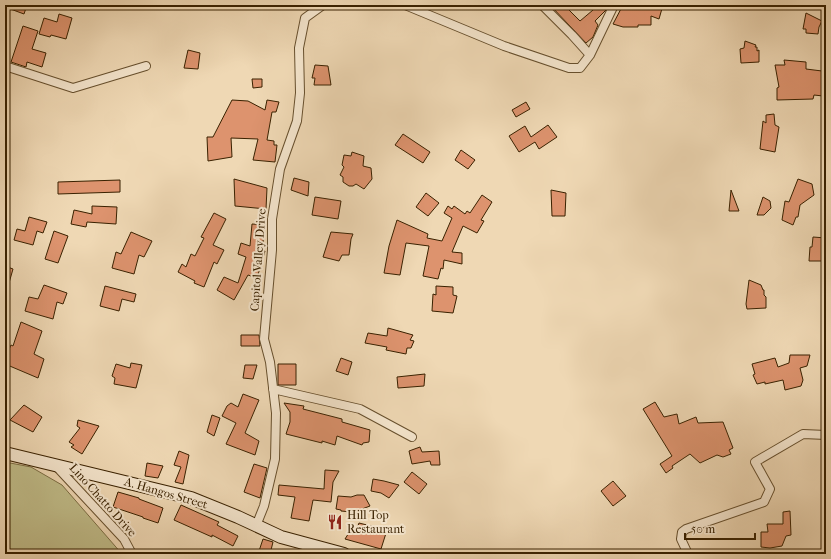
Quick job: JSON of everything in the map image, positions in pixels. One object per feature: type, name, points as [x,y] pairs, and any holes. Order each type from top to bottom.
[{"type":"street","name":"Capitol Valley Drive","points":[[256,526],[264,506],[275,459],[276,413],[270,362],[264,339],[272,250],[272,219],[280,169],[297,121],[300,93],[299,48],[305,18],[323,5]]},
{"type":"street","points":[[405,5],[504,46],[569,68],[580,68],[590,55],[614,5]]},
{"type":"street","points":[[542,5],[590,55]]},
{"type":"street","points":[[5,66],[73,88],[146,66]]},
{"type":"street","points":[[273,389],[360,409],[412,437]]},
{"type":"street","points":[[688,554],[681,539],[682,532],[686,529],[764,502],[770,489],[756,462],[803,434],[826,435]]},
{"type":"street","name":"A. Hangos Street","points":[[5,453],[191,498],[293,541],[344,554]]},
{"type":"street","name":"Lino Chatto Drive","points":[[54,464],[124,539],[132,554]]},
{"type":"shaded area","points":[[5,462],[31,467],[62,485],[122,554],[5,554]]},
{"type":"building","points":[[5,5],[27,5],[24,14],[5,7]]},
{"type":"building","points":[[550,5],[573,5],[569,10],[580,21],[593,10],[588,5],[608,5],[606,10],[595,21],[598,25],[593,37],[586,43]]},
{"type":"building","points":[[623,5],[663,5],[659,19],[651,16],[651,25],[623,27],[613,24]]},
{"type":"building","points":[[806,13],[822,21],[818,34],[806,33],[806,29],[803,29]]},
{"type":"building","points":[[59,14],[72,18],[66,39],[51,35],[50,37],[39,34],[44,18],[57,22]]},
{"type":"building","points":[[23,26],[38,31],[32,49],[46,53],[42,67],[27,62],[26,67],[11,62]]},
{"type":"building","points":[[745,41],[756,45],[755,47],[757,47],[757,51],[759,50],[759,62],[741,63],[740,49],[744,48]]},
{"type":"building","points":[[188,50],[200,53],[198,69],[184,68]]},
{"type":"building","points":[[784,60],[806,62],[806,69],[822,71],[826,90],[823,90],[823,96],[814,95],[813,99],[777,100],[777,88],[779,87],[775,65],[785,65]]},
{"type":"building","points":[[315,65],[328,66],[331,85],[314,85],[315,78],[312,78]]},
{"type":"building","points":[[252,79],[262,79],[262,87],[253,88]]},
{"type":"building","points":[[232,100],[248,101],[265,110],[267,100],[279,102],[276,112],[272,112],[267,140],[274,141],[274,145],[277,145],[275,162],[253,160],[258,139],[231,138],[232,157],[208,161],[207,137],[213,137]]},
{"type":"building","points":[[526,102],[530,109],[516,117],[512,110]]},
{"type":"building","points":[[774,114],[775,125],[779,127],[775,152],[760,149],[763,121],[766,123],[766,115]]},
{"type":"building","points":[[548,125],[557,137],[539,149],[535,142],[519,152],[509,136],[525,126],[531,137]]},
{"type":"building","points":[[403,134],[430,152],[423,163],[395,145]]},
{"type":"building","points":[[461,150],[475,160],[468,169],[455,160]]},
{"type":"building","points":[[352,152],[364,156],[363,166],[371,168],[372,179],[364,189],[356,184],[349,186],[343,182],[343,177],[340,175],[344,167],[342,165],[344,155],[351,156]]},
{"type":"building","points":[[294,178],[309,182],[308,196],[291,190]]},
{"type":"building","points":[[234,179],[267,188],[266,209],[235,206]]},
{"type":"building","points":[[798,179],[812,184],[814,195],[800,205],[798,217],[796,217],[793,225],[782,220],[785,201],[789,202]]},
{"type":"building","points":[[120,180],[120,192],[58,194],[58,182]]},
{"type":"building","points":[[551,190],[566,193],[565,216],[552,216]]},
{"type":"building","points":[[731,190],[739,211],[729,211]]},
{"type":"building","points":[[426,193],[439,203],[428,216],[416,207]]},
{"type":"building","points":[[482,195],[492,202],[481,220],[484,221],[477,233],[463,226],[452,252],[462,253],[462,264],[444,260],[443,269],[441,268],[438,279],[423,276],[429,246],[406,243],[400,275],[384,273],[389,246],[397,220],[428,234],[427,238],[442,241],[452,218],[444,213],[448,206],[452,209],[454,206],[465,214],[467,211],[470,213]]},
{"type":"building","points":[[315,197],[341,201],[338,219],[312,215]]},
{"type":"building","points":[[763,197],[770,201],[771,208],[764,215],[757,215]]},
{"type":"building","points":[[92,206],[117,207],[116,224],[87,222],[86,227],[71,224],[74,210],[92,214]]},
{"type":"building","points":[[214,213],[226,219],[213,245],[224,250],[217,264],[214,262],[204,287],[194,283],[195,281],[178,272],[182,264],[186,267],[191,254],[195,256],[204,238],[201,237]]},
{"type":"building","points":[[29,217],[47,222],[43,233],[37,231],[33,245],[14,240],[17,229],[25,231]]},
{"type":"building","points":[[252,224],[265,225],[262,250],[265,251],[257,278],[248,275],[234,300],[217,290],[224,277],[238,283],[246,257],[238,254],[241,243],[250,246]]},
{"type":"building","points":[[54,231],[68,236],[58,263],[45,259]]},
{"type":"building","points":[[131,232],[152,241],[144,257],[139,255],[134,274],[112,268],[116,252],[121,254]]},
{"type":"building","points":[[331,232],[353,234],[349,255],[342,255],[339,261],[323,257]]},
{"type":"building","points":[[813,237],[826,238],[826,261],[809,261],[810,247],[812,247]]},
{"type":"building","points":[[5,266],[13,269],[7,290],[5,290]]},
{"type":"building","points":[[749,280],[761,285],[766,297],[766,308],[747,309],[746,304]]},
{"type":"building","points":[[44,285],[67,293],[63,304],[57,302],[53,319],[25,311],[29,297],[38,299]]},
{"type":"building","points":[[105,286],[136,294],[134,302],[122,299],[119,311],[100,306]]},
{"type":"building","points":[[436,286],[453,287],[453,295],[457,296],[453,313],[432,311],[433,294],[436,295]]},
{"type":"building","points":[[21,322],[42,331],[34,354],[44,359],[38,378],[5,364],[5,358],[11,345],[13,346]]},
{"type":"building","points":[[388,328],[413,335],[410,340],[414,341],[411,348],[407,348],[406,354],[386,350],[387,347],[365,343],[368,333],[387,336]]},
{"type":"building","points":[[241,335],[259,335],[260,346],[241,346]]},
{"type":"building","points":[[790,355],[810,355],[807,366],[800,368],[803,380],[801,386],[785,390],[783,380],[765,384],[765,382],[757,384],[753,375],[755,374],[752,364],[775,358],[778,367],[789,363]]},
{"type":"building","points":[[341,358],[352,362],[348,375],[336,371]]},
{"type":"building","points":[[131,363],[142,365],[136,388],[114,384],[115,378],[112,376],[116,364],[130,368]]},
{"type":"building","points":[[278,364],[296,364],[296,385],[278,385]]},
{"type":"building","points":[[245,365],[257,365],[253,379],[243,378]]},
{"type":"building","points":[[425,374],[424,386],[398,388],[397,377]]},
{"type":"building","points":[[243,394],[259,400],[245,433],[259,441],[255,455],[226,444],[236,423],[222,416],[227,406],[231,403],[238,407]]},
{"type":"building","points":[[655,402],[664,417],[677,414],[679,424],[696,417],[698,423],[723,422],[733,448],[729,450],[731,454],[723,457],[717,455],[700,463],[690,454],[672,466],[673,468],[666,473],[660,464],[672,456],[643,409]]},
{"type":"building","points":[[284,403],[304,406],[303,409],[342,419],[342,422],[370,430],[369,442],[363,443],[362,445],[337,436],[335,445],[286,434],[290,422],[290,412]]},
{"type":"building","points":[[24,405],[42,417],[33,432],[10,420]]},
{"type":"building","points":[[212,415],[220,418],[214,436],[207,432]]},
{"type":"building","points":[[78,420],[99,426],[82,454],[71,447],[74,445],[69,442],[80,428],[77,426]]},
{"type":"building","points":[[420,447],[422,452],[439,451],[440,465],[431,465],[430,461],[412,464],[409,451]]},
{"type":"building","points":[[179,451],[189,455],[183,484],[175,482],[181,467],[174,465]]},
{"type":"building","points":[[147,463],[163,466],[158,478],[145,476]]},
{"type":"building","points":[[254,464],[267,468],[260,498],[244,492]]},
{"type":"building","points":[[325,470],[339,471],[333,482],[331,502],[313,500],[309,521],[291,518],[295,497],[278,495],[279,485],[324,489]]},
{"type":"building","points":[[412,472],[427,484],[419,494],[404,482]]},
{"type":"building","points":[[373,479],[399,485],[389,498],[381,493],[371,491]]},
{"type":"building","points":[[613,481],[626,496],[613,506],[601,491]]},
{"type":"building","points":[[118,492],[139,498],[163,508],[158,523],[113,507]]},
{"type":"building","points":[[364,495],[370,506],[362,509],[362,513],[341,511],[336,509],[338,496],[351,497]]},
{"type":"building","points":[[181,505],[219,522],[217,525],[238,536],[233,546],[212,535],[212,537],[174,520]]},
{"type":"building","points":[[790,511],[791,535],[786,536],[782,546],[770,548],[761,547],[761,532],[768,532],[767,524],[783,524],[783,512]]},
{"type":"building","points":[[359,523],[387,530],[381,549],[345,539],[352,528],[357,528]]},
{"type":"building","points":[[263,539],[273,542],[270,554],[258,554]]},
{"type":"place","name":"Hill Top Restaurant","points":[[335,522]]}]
